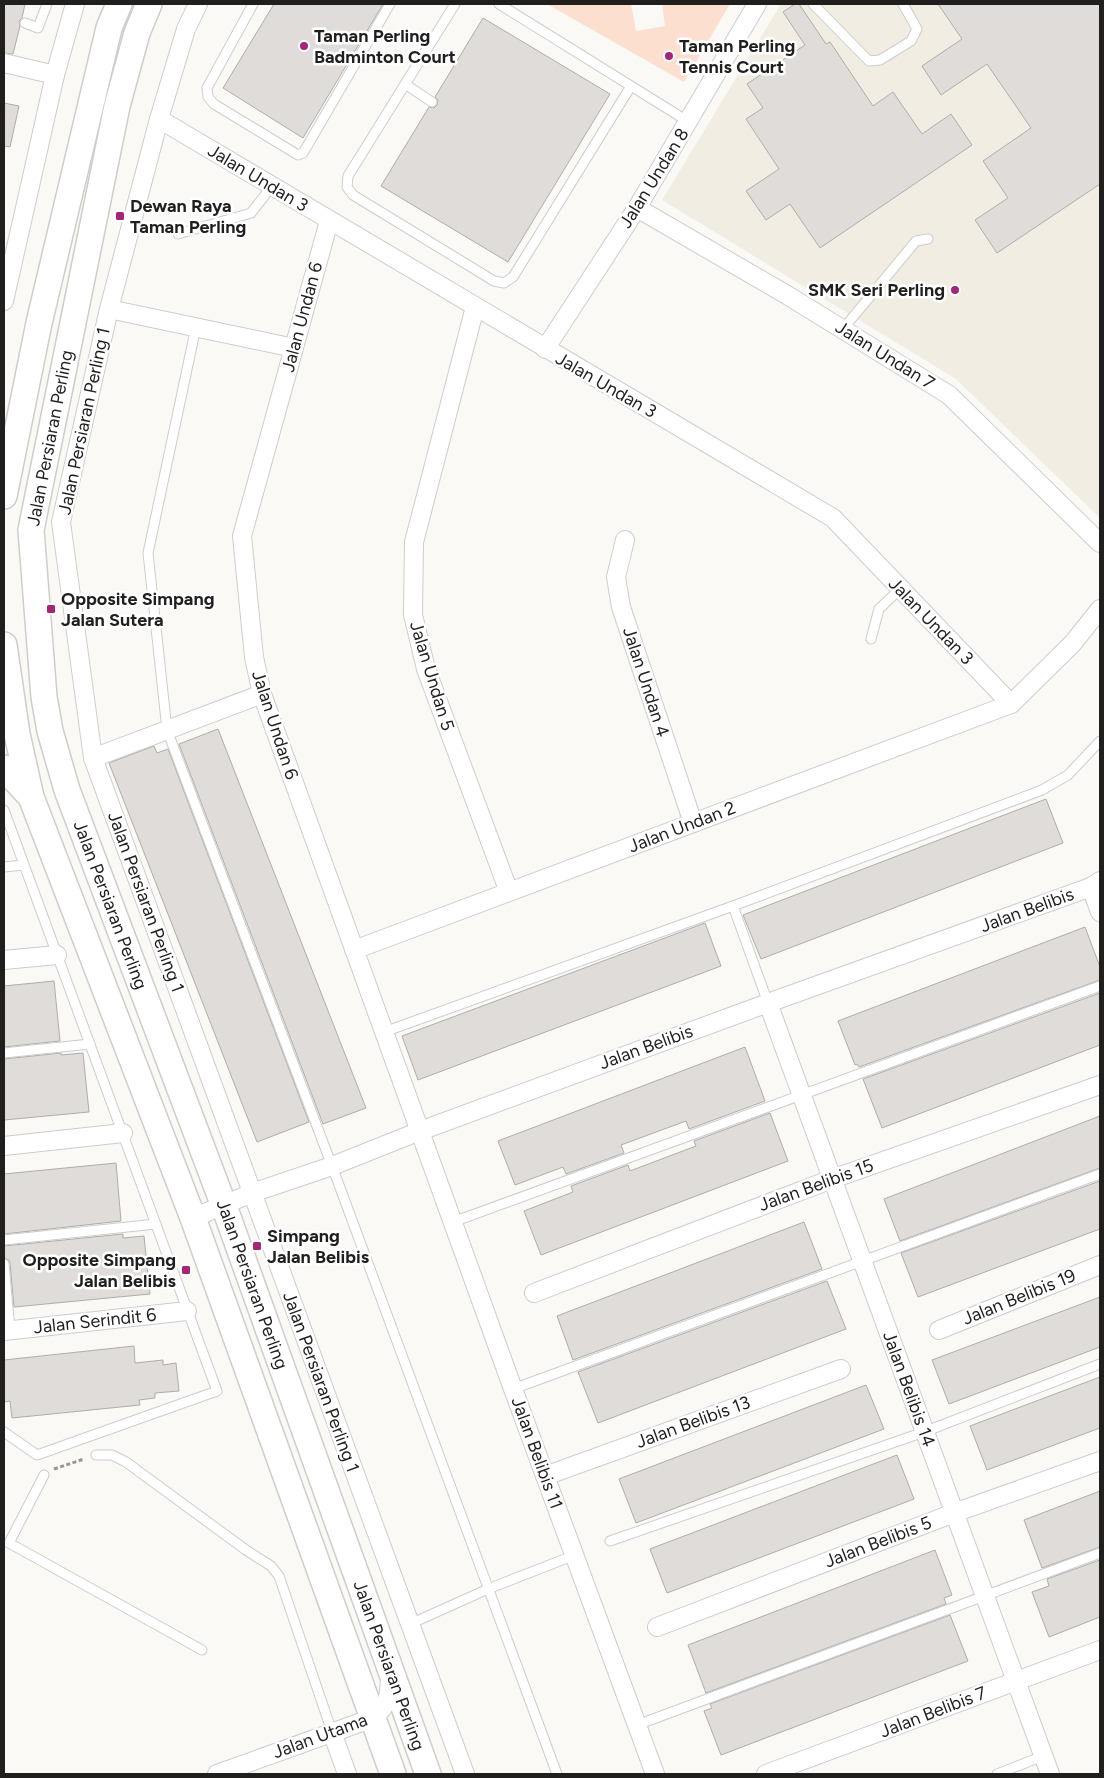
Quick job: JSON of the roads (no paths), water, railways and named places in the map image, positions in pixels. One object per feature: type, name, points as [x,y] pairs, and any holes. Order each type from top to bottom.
[{"type":"main road","name":"Jalan Persiaran Perling","points":[[4,496],[39,323],[107,37],[119,4]]},
{"type":"main road","name":"Jalan Persiaran Perling","points":[[149,4],[137,34],[117,106],[31,530],[44,697],[50,731],[67,790],[224,1206],[428,1774]]},
{"type":"main road","name":"Jalan Persiaran Perling","points":[[4,645],[10,735],[31,797],[193,1218],[393,1774]]},
{"type":"main road","points":[[8,701],[44,697]]},
{"type":"main road","points":[[10,735],[50,731]]},
{"type":"main road","points":[[4,768],[31,797]]},
{"type":"street","points":[[4,301],[55,75],[75,4]]},
{"type":"street","name":"Jalan Persiaran Perling 1","points":[[198,4],[186,29],[109,309],[61,522],[93,758],[465,1774]]},
{"type":"street","name":"Jalan Undan 8","points":[[545,349],[637,208],[757,4]]},
{"type":"street","points":[[4,63],[55,75]]},
{"type":"street","name":"Jalan Undan 3","points":[[160,119],[545,349],[833,518],[1011,704]]},
{"type":"street","name":"Jalan Undan 7","points":[[637,208],[787,295],[949,395],[1100,543]]},
{"type":"street","name":"Jalan Undan 6","points":[[329,220],[242,536],[254,656],[262,694],[420,1130]]},
{"type":"street","name":"Jalan Undan 5","points":[[475,307],[414,542],[413,616],[426,669],[509,892]]},
{"type":"street","points":[[109,309],[294,348]]},
{"type":"street","name":"Jalan Undan 4","points":[[625,540],[616,577],[621,607],[693,823]]},
{"type":"street","points":[[1011,704],[1073,643],[1100,609]]},
{"type":"street","points":[[93,758],[262,694]]},
{"type":"street","name":"Jalan Undan 2","points":[[354,950],[1011,704]]},
{"type":"street","points":[[1096,884],[1100,912]]},
{"type":"street","name":"Jalan Belibis","points":[[193,1218],[252,1194],[332,1166],[420,1130],[1096,884]]},
{"type":"street","points":[[4,960],[56,955]]},
{"type":"street","name":"Jalan Belibis 14","points":[[768,1003],[1050,1774]]},
{"type":"street","name":"Jalan Belibis 15","points":[[534,1293],[832,1179],[1100,1085]]},
{"type":"street","name":"Jalan Belibis 11","points":[[420,1130],[655,1774]]},
{"type":"street","points":[[4,1146],[123,1133]]},
{"type":"street","name":"Jalan Belibis 19","points":[[938,1330],[1100,1265]]},
{"type":"street","name":"Jalan Serindit 6","points":[[7,1330],[187,1312]]},
{"type":"street","name":"Jalan Belibis 13","points":[[545,1476],[841,1369]]},
{"type":"street","name":"Jalan Belibis 5","points":[[657,1627],[954,1513],[1100,1461]]},
{"type":"street","name":"Jalan Belibis 7","points":[[766,1774],[1100,1650]]},
{"type":"street","name":"Jalan Utama","points":[[217,1774],[373,1718],[384,1708],[390,1696],[391,1670]]},
{"type":"street","points":[[332,1732],[347,1774]]},
{"type":"lane","points":[[25,23],[38,28],[47,4]]},
{"type":"lane","points":[[253,4],[208,88],[208,97],[214,104],[298,155],[303,153],[390,4]]},
{"type":"lane","points":[[455,4],[346,181],[349,191],[499,283],[509,281],[513,277],[631,86]]},
{"type":"lane","points":[[499,4],[689,122]]},
{"type":"lane","points":[[813,4],[869,61],[880,60],[911,41],[917,29],[903,4]]},
{"type":"lane","points":[[404,84],[432,102]]},
{"type":"lane","points":[[178,234],[251,213],[272,186]]},
{"type":"lane","points":[[843,329],[916,241],[928,240]]},
{"type":"lane","points":[[196,327],[148,553],[167,730],[332,1166],[556,1774]]},
{"type":"lane","points":[[871,639],[879,609],[900,588]]},
{"type":"lane","points":[[384,1032],[733,906],[1042,790],[1068,776],[1100,741]]},
{"type":"lane","points":[[4,810],[217,1391],[38,1455],[4,1432]]},
{"type":"lane","points":[[4,867],[24,865]]},
{"type":"lane","points":[[733,906],[768,1003]]},
{"type":"lane","points":[[453,1222],[1100,986]]},
{"type":"lane","points":[[4,1053],[90,1044]]},
{"type":"lane","points":[[513,1389],[1100,1174]]},
{"type":"lane","points":[[4,1240],[156,1224]]},
{"type":"lane","points":[[4,1264],[7,1330]]},
{"type":"lane","points":[[610,1541],[924,1432],[1100,1364]]},
{"type":"lane","points":[[96,1455],[112,1455],[126,1462],[246,1550],[271,1566],[279,1576],[332,1732]]},
{"type":"lane","points":[[44,1475],[6,1542],[202,1650]]},
{"type":"lane","points":[[637,1725],[1100,1553]]},
{"type":"lane","points":[[410,1624],[488,1589],[575,1555]]},
{"type":"lane","points":[[997,1774],[1043,1756]]},
{"type":"place","name":"Taman Perling Badminton Court","points":[[304,46]]},
{"type":"place","name":"Taman Perling Tennis Court","points":[[669,56]]},
{"type":"place","name":"Dewan Raya Taman Perling","points":[[120,216]]},
{"type":"place","name":"SMK Seri Perling","points":[[955,290]]},
{"type":"place","name":"Opposite Simpang Jalan Sutera","points":[[51,609]]},
{"type":"place","name":"Simpang Jalan Belibis","points":[[257,1246]]},
{"type":"place","name":"Opposite Simpang Jalan Belibis","points":[[186,1270]]}]
